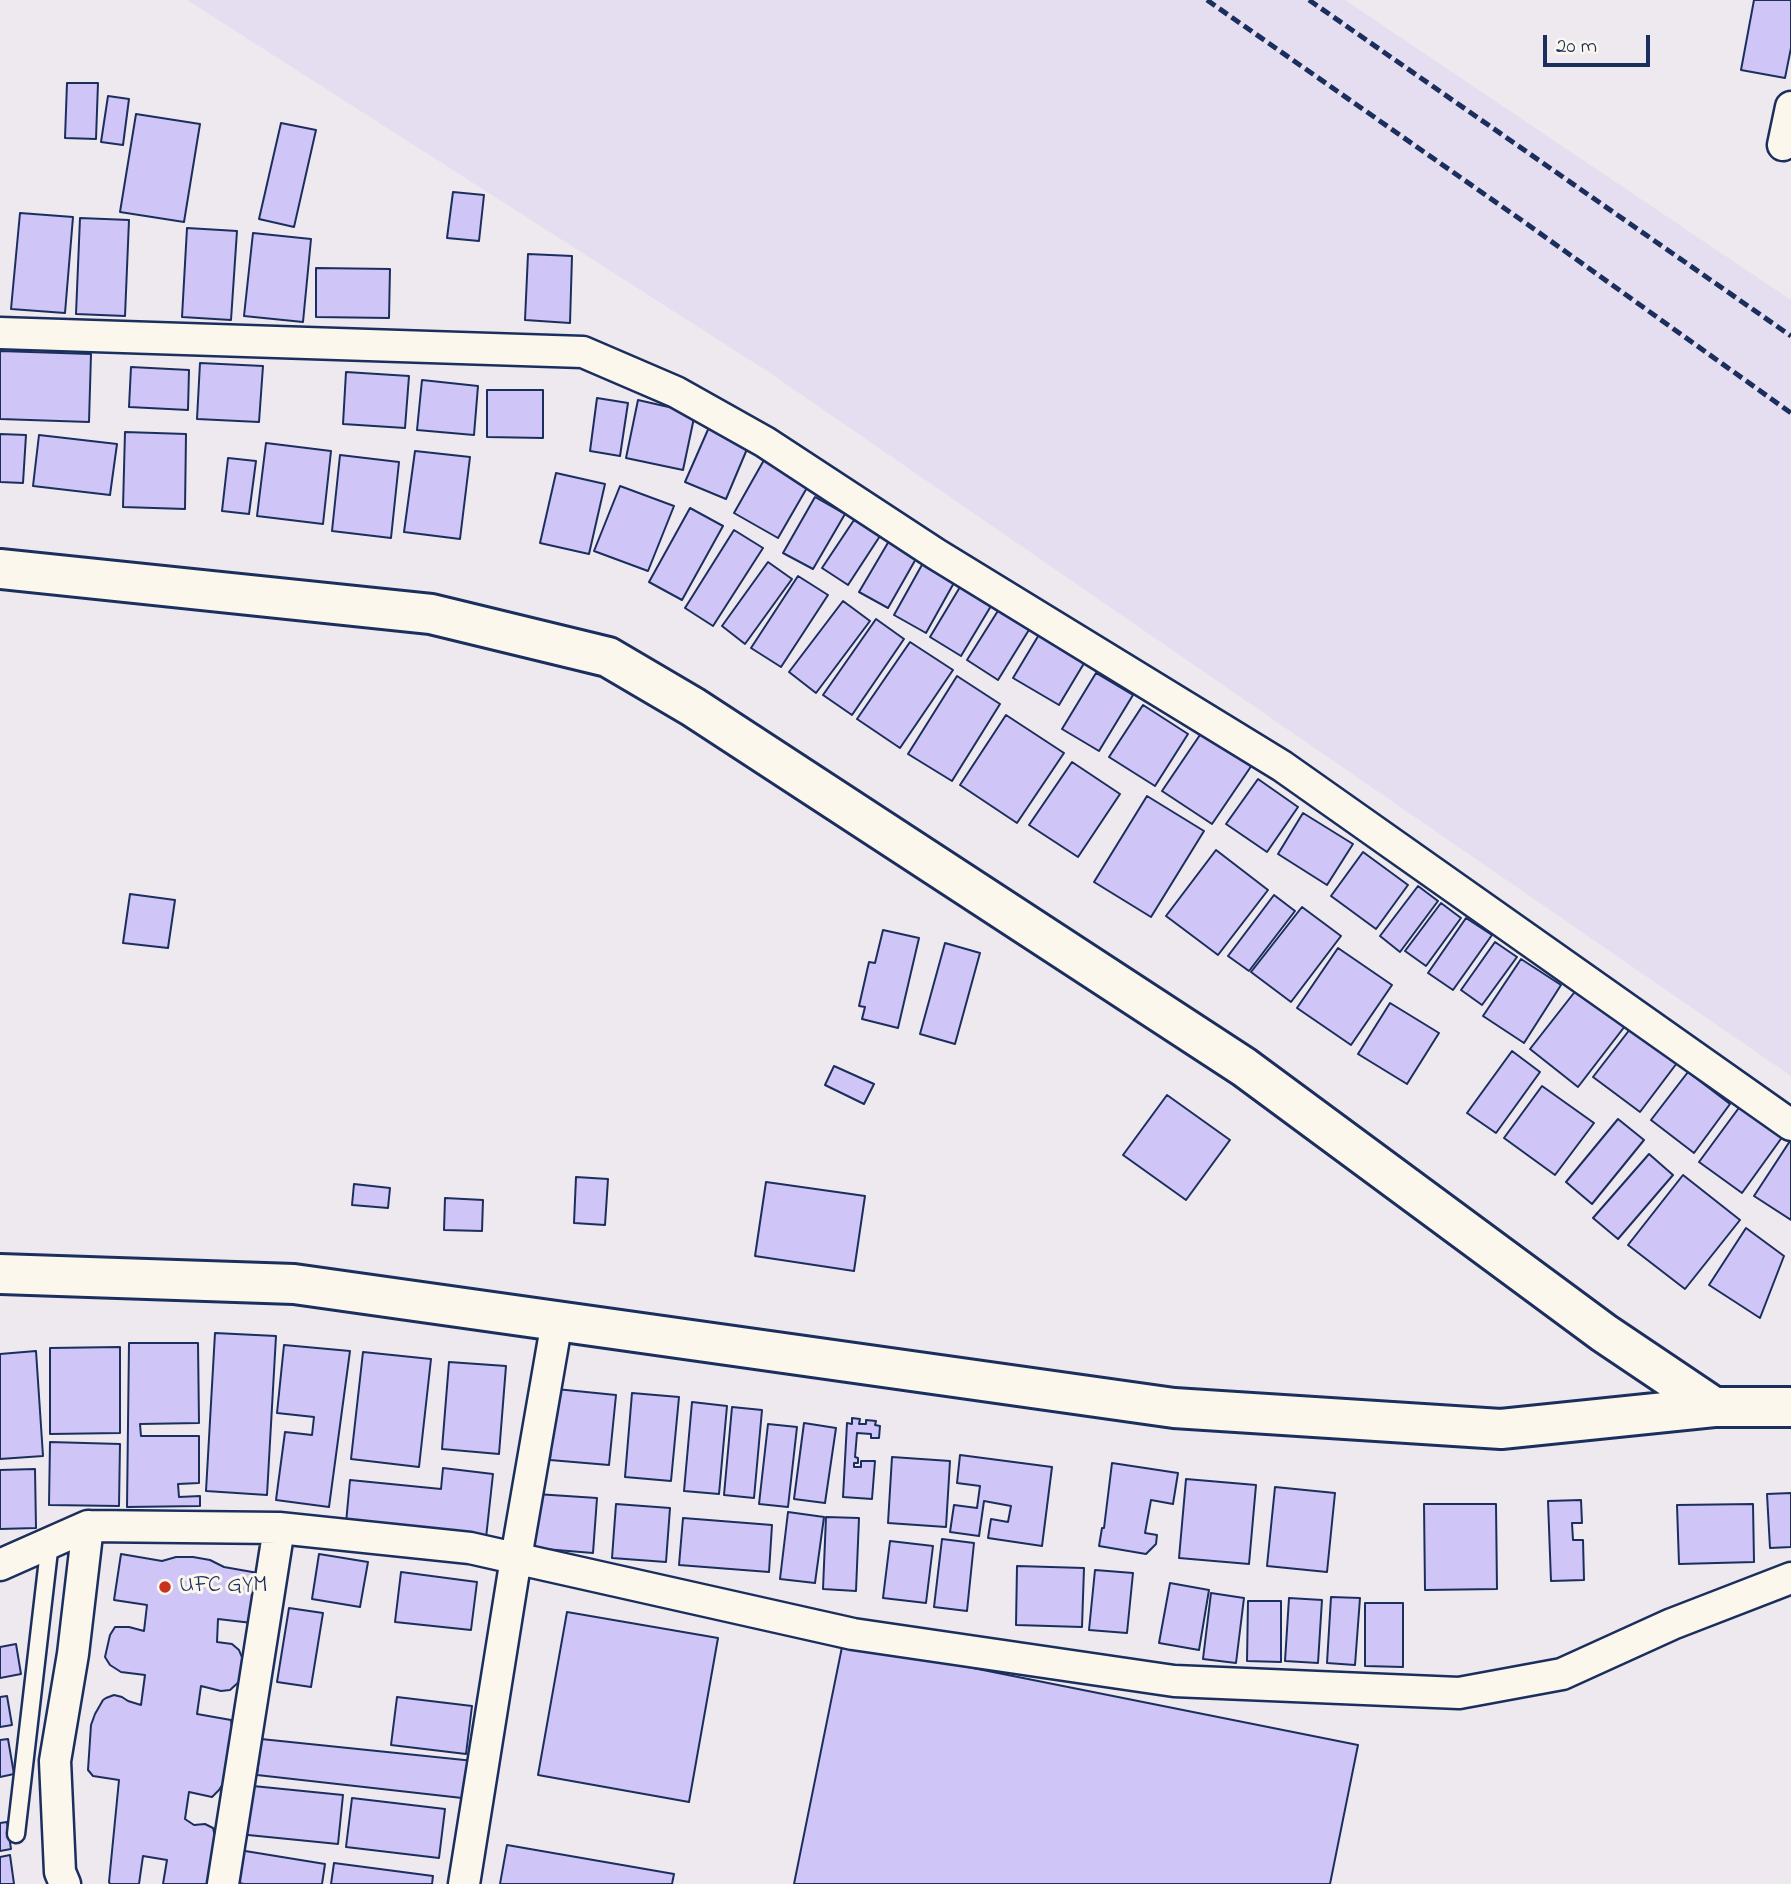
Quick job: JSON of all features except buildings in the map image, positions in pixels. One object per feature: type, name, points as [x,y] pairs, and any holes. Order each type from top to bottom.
[{"type":"street","points":[[1783,145],[1791,107]]},
{"type":"street","points":[[0,333],[583,352],[676,392],[765,442],[936,554],[1282,766],[1791,1125]]},
{"type":"street","points":[[0,569],[431,614],[608,657],[693,707],[1244,1067],[1604,1333],[1714,1407]]},
{"type":"street","points":[[0,1274],[294,1284],[1174,1408],[1501,1429],[1714,1407],[1791,1407]]},
{"type":"street","points":[[464,1884],[557,1321]]},
{"type":"street","points":[[0,1565],[88,1526],[279,1528],[470,1548],[853,1634],[1174,1681],[1459,1693],[1562,1674],[1672,1624],[1791,1578]]},
{"type":"street","points":[[65,1884],[60,1872],[55,1761],[73,1654],[88,1526]]},
{"type":"street","points":[[223,1884],[279,1528]]},
{"type":"lane","points":[[16,1834],[50,1542]]},
{"type":"shaded area","points":[[187,0],[1345,0],[1791,300],[1791,1076],[767,371]]},
{"type":"railway","points":[[1207,0],[1791,413]]},
{"type":"railway","points":[[1309,0],[1791,336]]},
{"type":"place","name":"UFC GYM","points":[[165,1587]]}]
